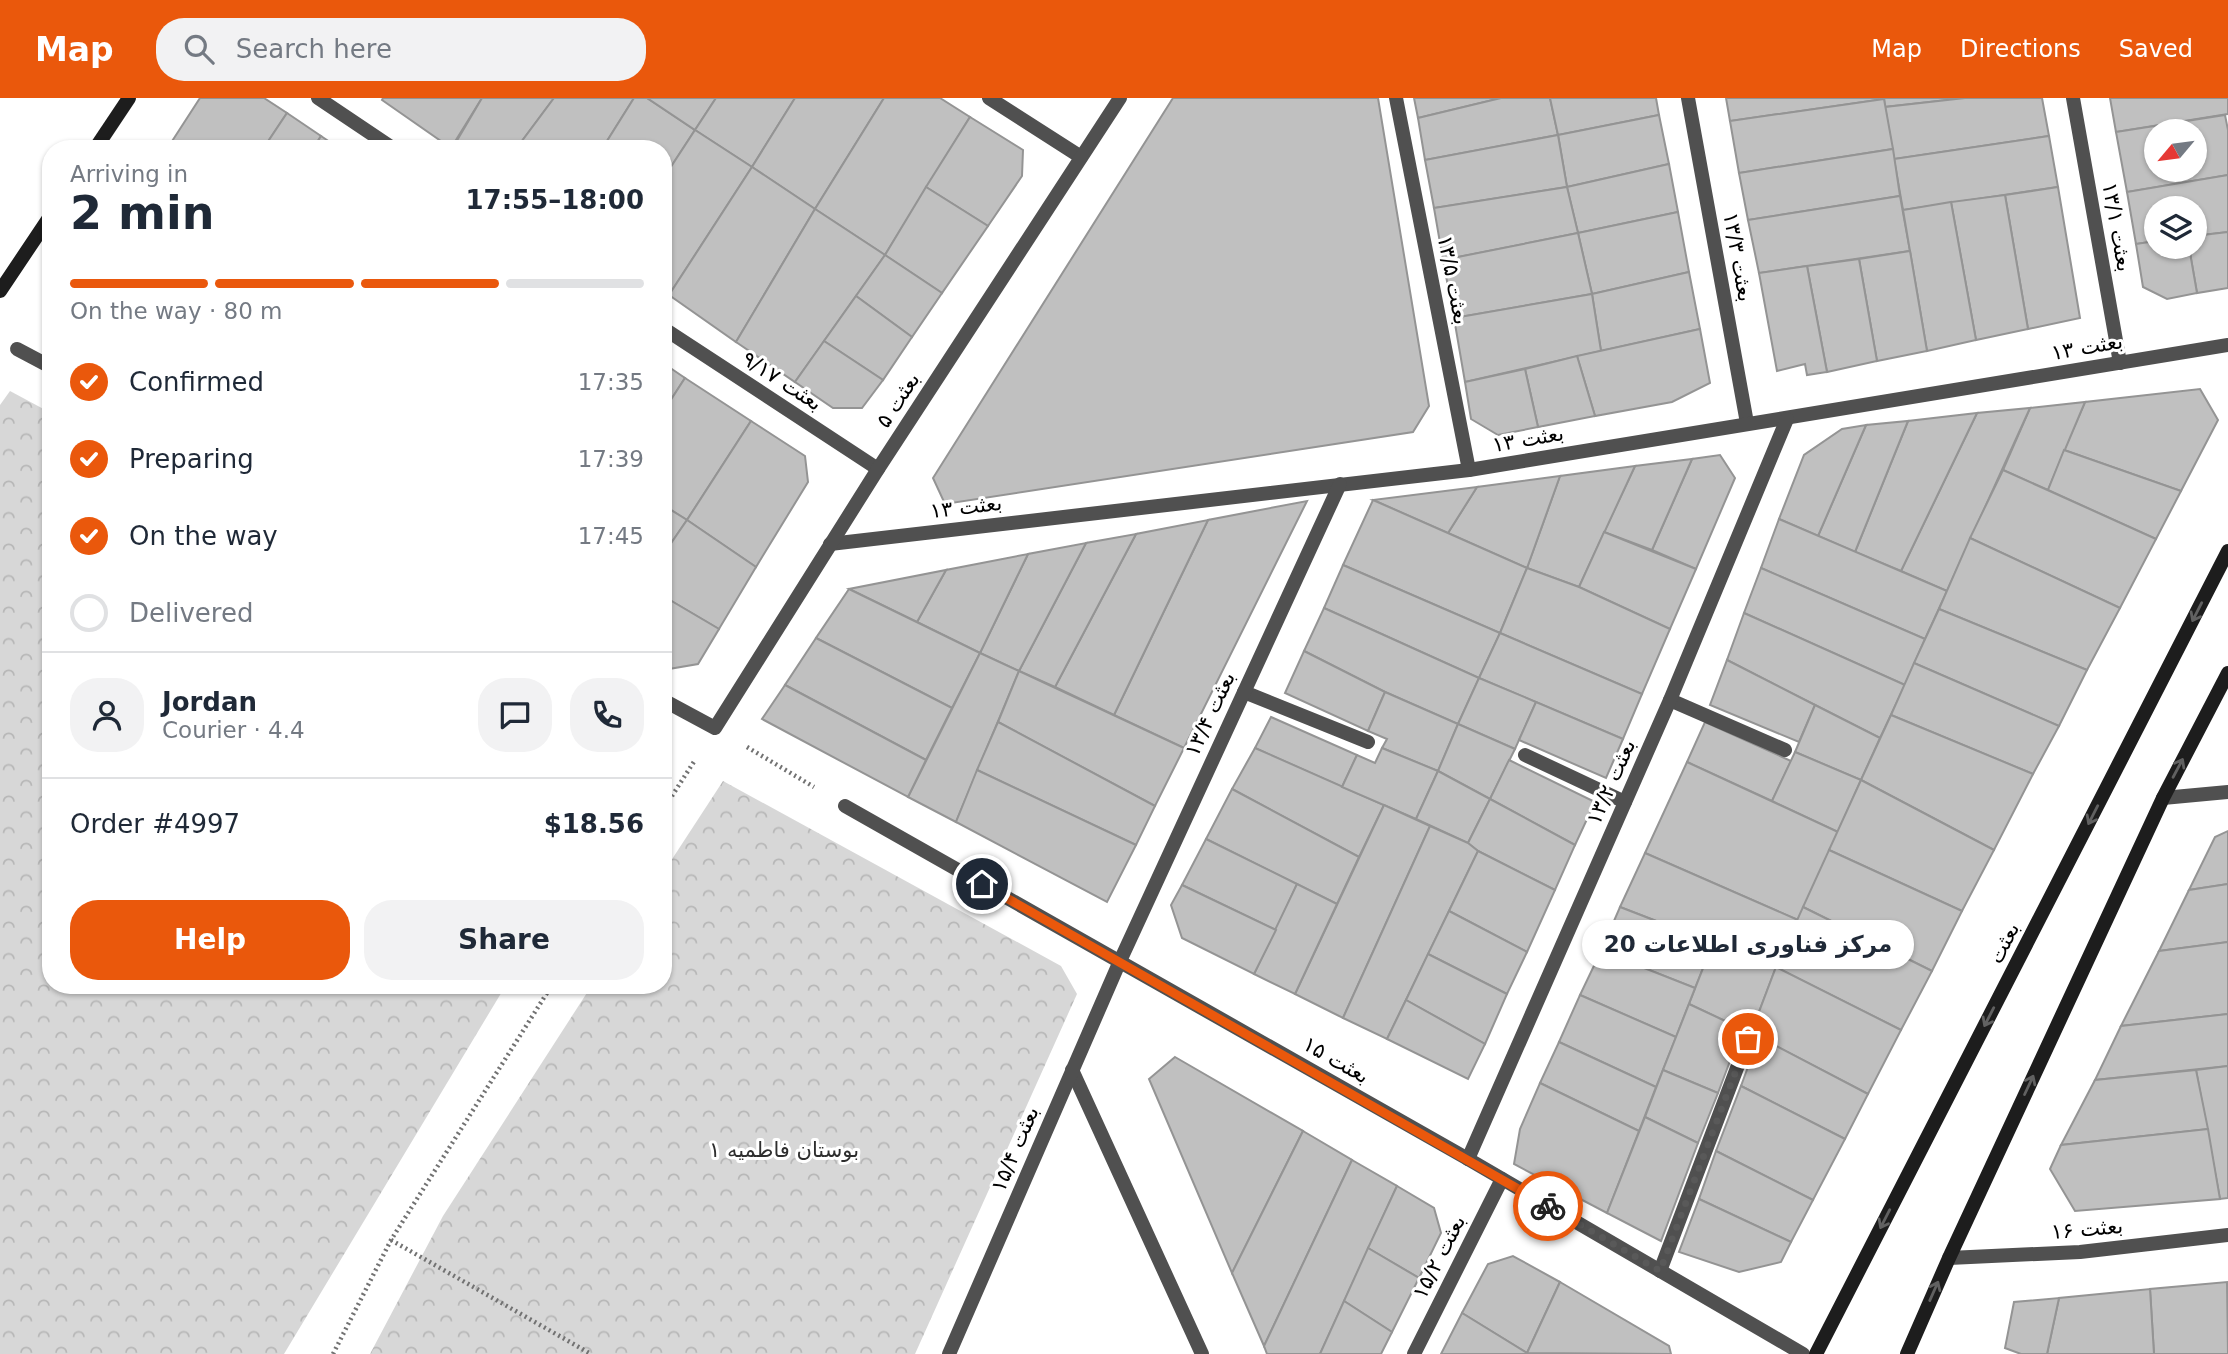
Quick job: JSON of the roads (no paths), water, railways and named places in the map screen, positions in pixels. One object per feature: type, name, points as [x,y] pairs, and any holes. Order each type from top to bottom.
[{"type":"main road","points":[[101,140],[129,98]]},
{"type":"main road","points":[[0,291],[42,228]]},
{"type":"main road","name":"بعثت","points":[[1816,1354],[2228,551]]},
{"type":"main road","points":[[1907,1354],[2162,798],[2228,673]]},
{"type":"street","points":[[318,98],[381,140]]},
{"type":"street","points":[[989,98],[1081,158]]},
{"type":"street","name":"بعثت ۵","points":[[672,705],[715,728],[878,469],[1120,98]]},
{"type":"street","name":"بعثت ۱۳/۵","points":[[1396,98],[1469,470]]},
{"type":"street","name":"بعثت ۱۳/۳","points":[[1688,98],[1747,423]]},
{"type":"street","name":"بعثت ۱۳/۱","points":[[2073,98],[2120,363]]},
{"type":"street","name":"بعثت ۹/۱۷","points":[[672,334],[878,469]]},
{"type":"street","name":"بعثت ۱۳","points":[[830,544],[1469,470],[2228,345]]},
{"type":"street","points":[[17,349],[42,362]]},
{"type":"street","name":"بعثت ۱۳/۲","points":[[1468,1159],[1670,700],[1787,419]]},
{"type":"street","name":"بعثت ۱۳/۴","points":[[1120,961],[1340,484]]},
{"type":"street","points":[[1244,692],[1368,741]]},
{"type":"street","points":[[1670,700],[1785,750]]},
{"type":"street","points":[[1525,755],[1625,802]]},
{"type":"street","points":[[2162,798],[2228,792]]},
{"type":"street","name":"بعثت ۱۵","points":[[845,806],[1468,1159],[1803,1354]]},
{"type":"street","name":"بعثت ۱۵/۴","points":[[950,1354],[1120,961]]},
{"type":"street","points":[[1660,1271],[1748,1039]]},
{"type":"street","points":[[1072,1070],[1202,1354]]},
{"type":"street","name":"بعثت ۱۵/۲","points":[[1414,1354],[1502,1179]]},
{"type":"street","name":"بعثت ۱۶","points":[[1949,1258],[2080,1252],[2228,1235]]},
{"type":"place","name":"مرکز فناوری اطلاعات 20","points":[[1748,1039]]},
{"type":"park label","name":"بوستان فاطمیه ۱","points":[[784,1150]]}]
